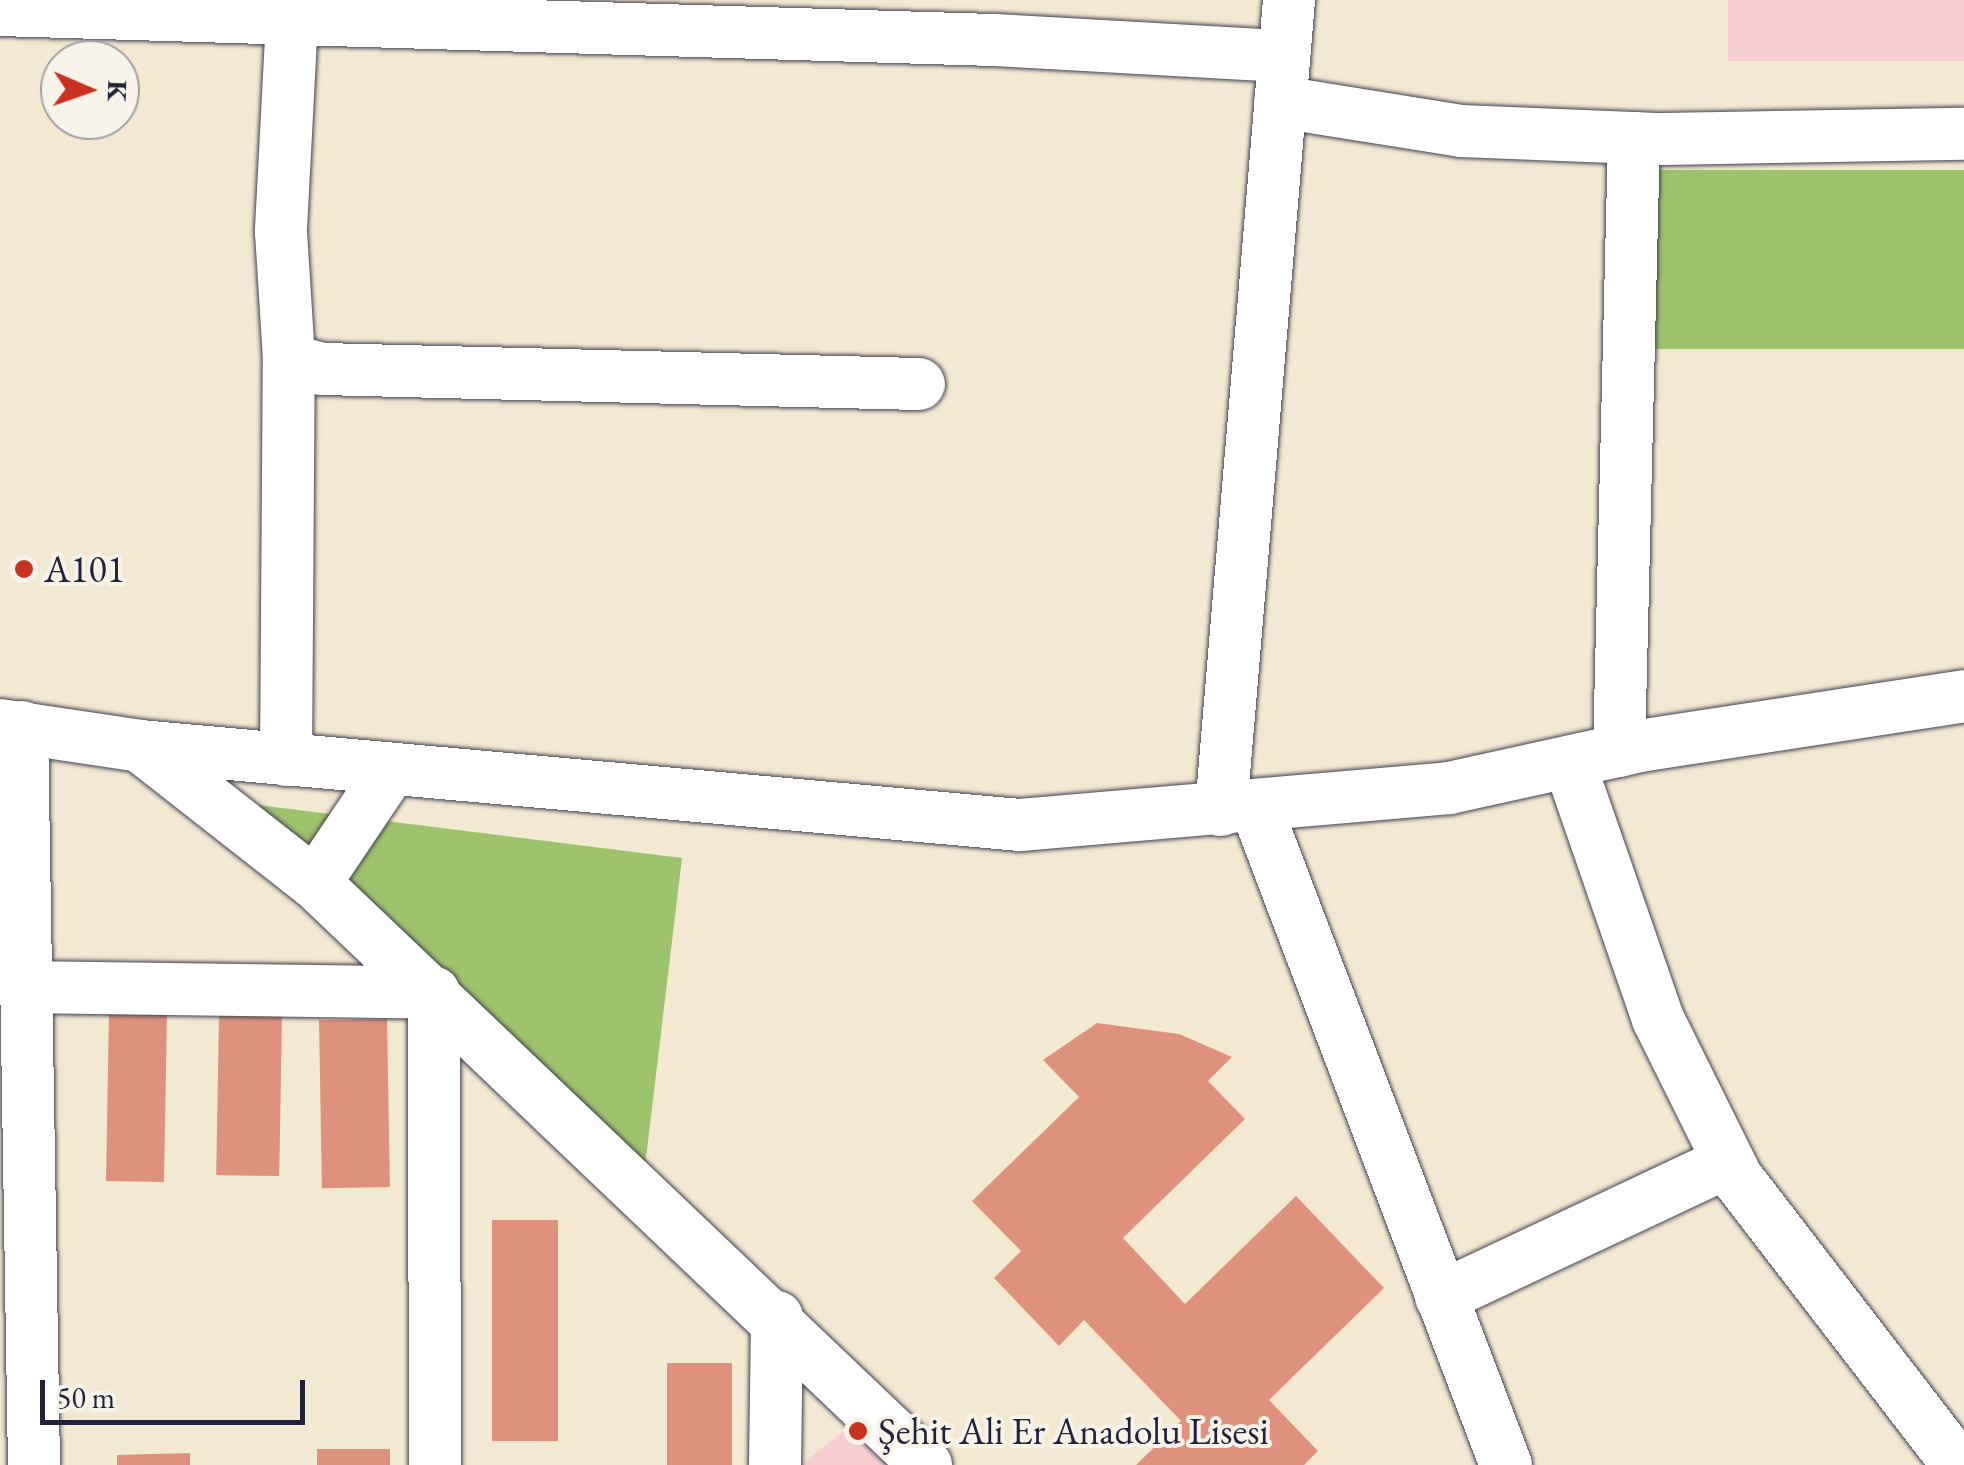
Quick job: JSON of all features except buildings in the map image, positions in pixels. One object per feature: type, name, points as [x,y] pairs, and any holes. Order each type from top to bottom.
[{"type":"street","points":[[1288,0],[1239,809],[1441,1297],[1506,1465]]},
{"type":"street","points":[[0,10],[992,20],[1282,79],[1461,131],[1634,138],[1964,134]]},
{"type":"street","points":[[286,760],[288,360],[281,232],[324,13]]},
{"type":"street","points":[[1619,751],[1634,138]]},
{"type":"street","points":[[288,360],[322,369],[918,384]]},
{"type":"street","points":[[34,1465],[29,987],[11,726],[140,746],[1020,825],[1449,788],[1619,751],[1964,696]]},
{"type":"street","points":[[140,746],[315,883],[777,1317],[926,1465]]},
{"type":"street","points":[[1569,762],[1658,1019],[1728,1162],[1958,1465]]},
{"type":"street","points":[[315,883],[391,770]]},
{"type":"street","points":[[29,987],[434,993]]},
{"type":"street","points":[[434,993],[435,1465]]},
{"type":"street","points":[[1441,1297],[1728,1162]]},
{"type":"street","points":[[775,1465],[777,1317]]},
{"type":"shaded area","points":[[1728,0],[1964,0],[1964,61],[1728,61]]},
{"type":"shaded area","name":"Şehit Ali Er Anadolu Lisesi","points":[[861,1419],[903,1465],[801,1465],[828,1443]]},
{"type":"green space","points":[[1648,170],[1964,170],[1964,349],[1648,349]]},
{"type":"green space","points":[[226,801],[682,858],[645,1166]]},
{"type":"place","name":"A101","points":[[24,569]]},
{"type":"place","name":"Şehit Ali Er Anadolu Lisesi","points":[[858,1431]]}]
